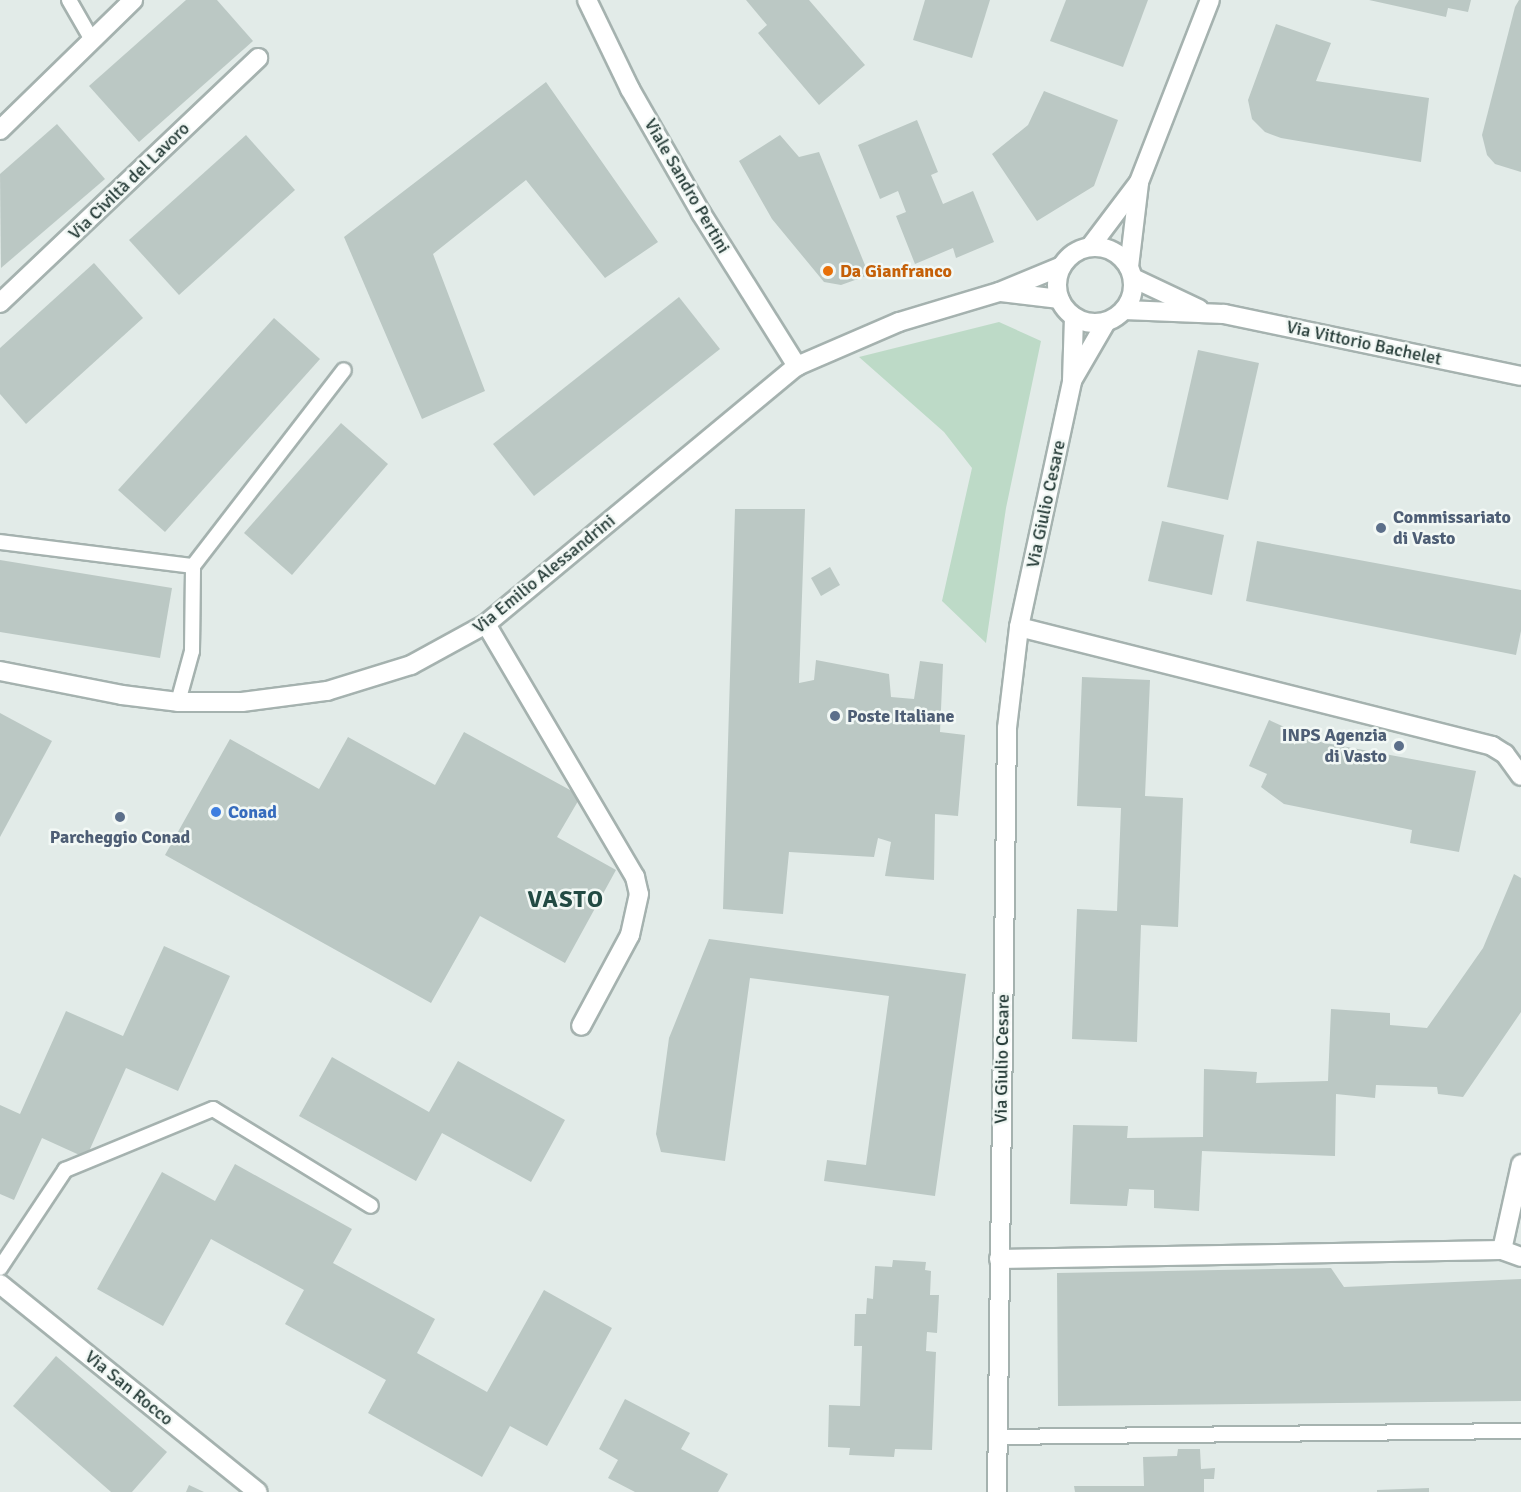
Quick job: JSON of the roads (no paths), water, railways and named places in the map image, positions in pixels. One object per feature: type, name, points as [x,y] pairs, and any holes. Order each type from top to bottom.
[{"type":"street","points":[[0,130],[133,0]]},
{"type":"street","name":"Viale Sandro Pertini","points":[[587,0],[630,89],[701,213],[797,366]]},
{"type":"street","points":[[1124,310],[1133,290],[1131,273],[1140,182],[1210,0]]},
{"type":"street","name":"Via Civiltà del Lavoro","points":[[0,303],[258,58]]},
{"type":"street","points":[[1106,322],[1095,323],[1074,317],[1060,299],[1057,288],[1062,266],[1069,257],[1090,247],[1140,182]]},
{"type":"street","points":[[1090,247],[1113,251],[1131,273]]},
{"type":"street","name":"Via Emilio Alessandrini","points":[[0,671],[122,695],[178,702],[242,702],[337,689],[411,665],[486,624],[797,366],[898,322],[999,292],[1062,266]]},
{"type":"street","name":"Via Vittorio Bachelet","points":[[1131,273],[1206,312]]},
{"type":"street","name":"Via Emilio Alessandrini","points":[[999,292],[1060,299]]},
{"type":"street","name":"Via Vittorio Bachelet","points":[[1124,310],[1206,312],[1265,322],[1521,376]]},
{"type":"street","name":"Via Giulio Cesare","points":[[1072,381],[1106,322],[1124,310]]},
{"type":"street","name":"Via Giulio Cesare","points":[[997,1492],[1007,728],[1019,627],[1072,381],[1074,317]]},
{"type":"street","points":[[486,624],[635,877],[639,894],[630,935],[581,1026]]},
{"type":"street","points":[[1019,627],[1492,746],[1505,754],[1521,776]]},
{"type":"street","points":[[1502,1250],[1521,1164]]},
{"type":"street","points":[[999,1259],[1502,1250],[1521,1257]]},
{"type":"street","name":"Via San Rocco","points":[[0,1284],[258,1492]]},
{"type":"lane","points":[[69,0],[92,40]]},
{"type":"lane","points":[[178,702],[192,651],[193,566],[344,370]]},
{"type":"lane","points":[[0,542],[193,566]]},
{"type":"lane","points":[[0,1268],[65,1170],[213,1109],[371,1206]]},
{"type":"lane","points":[[997,1437],[1521,1431]]},
{"type":"place","name":"Da Gianfranco","points":[[828,271]]},
{"type":"place","name":"Commissariato di Vasto","points":[[1381,528]]},
{"type":"place","name":"Poste Italiane","points":[[835,716]]},
{"type":"place","name":"INPS Agenzia di Vasto","points":[[1399,746]]},
{"type":"place","name":"Conad","points":[[216,812]]},
{"type":"place","name":"Parcheggio Conad","points":[[120,817]]},
{"type":"district","name":"VASTO","points":[[566,900]]}]
